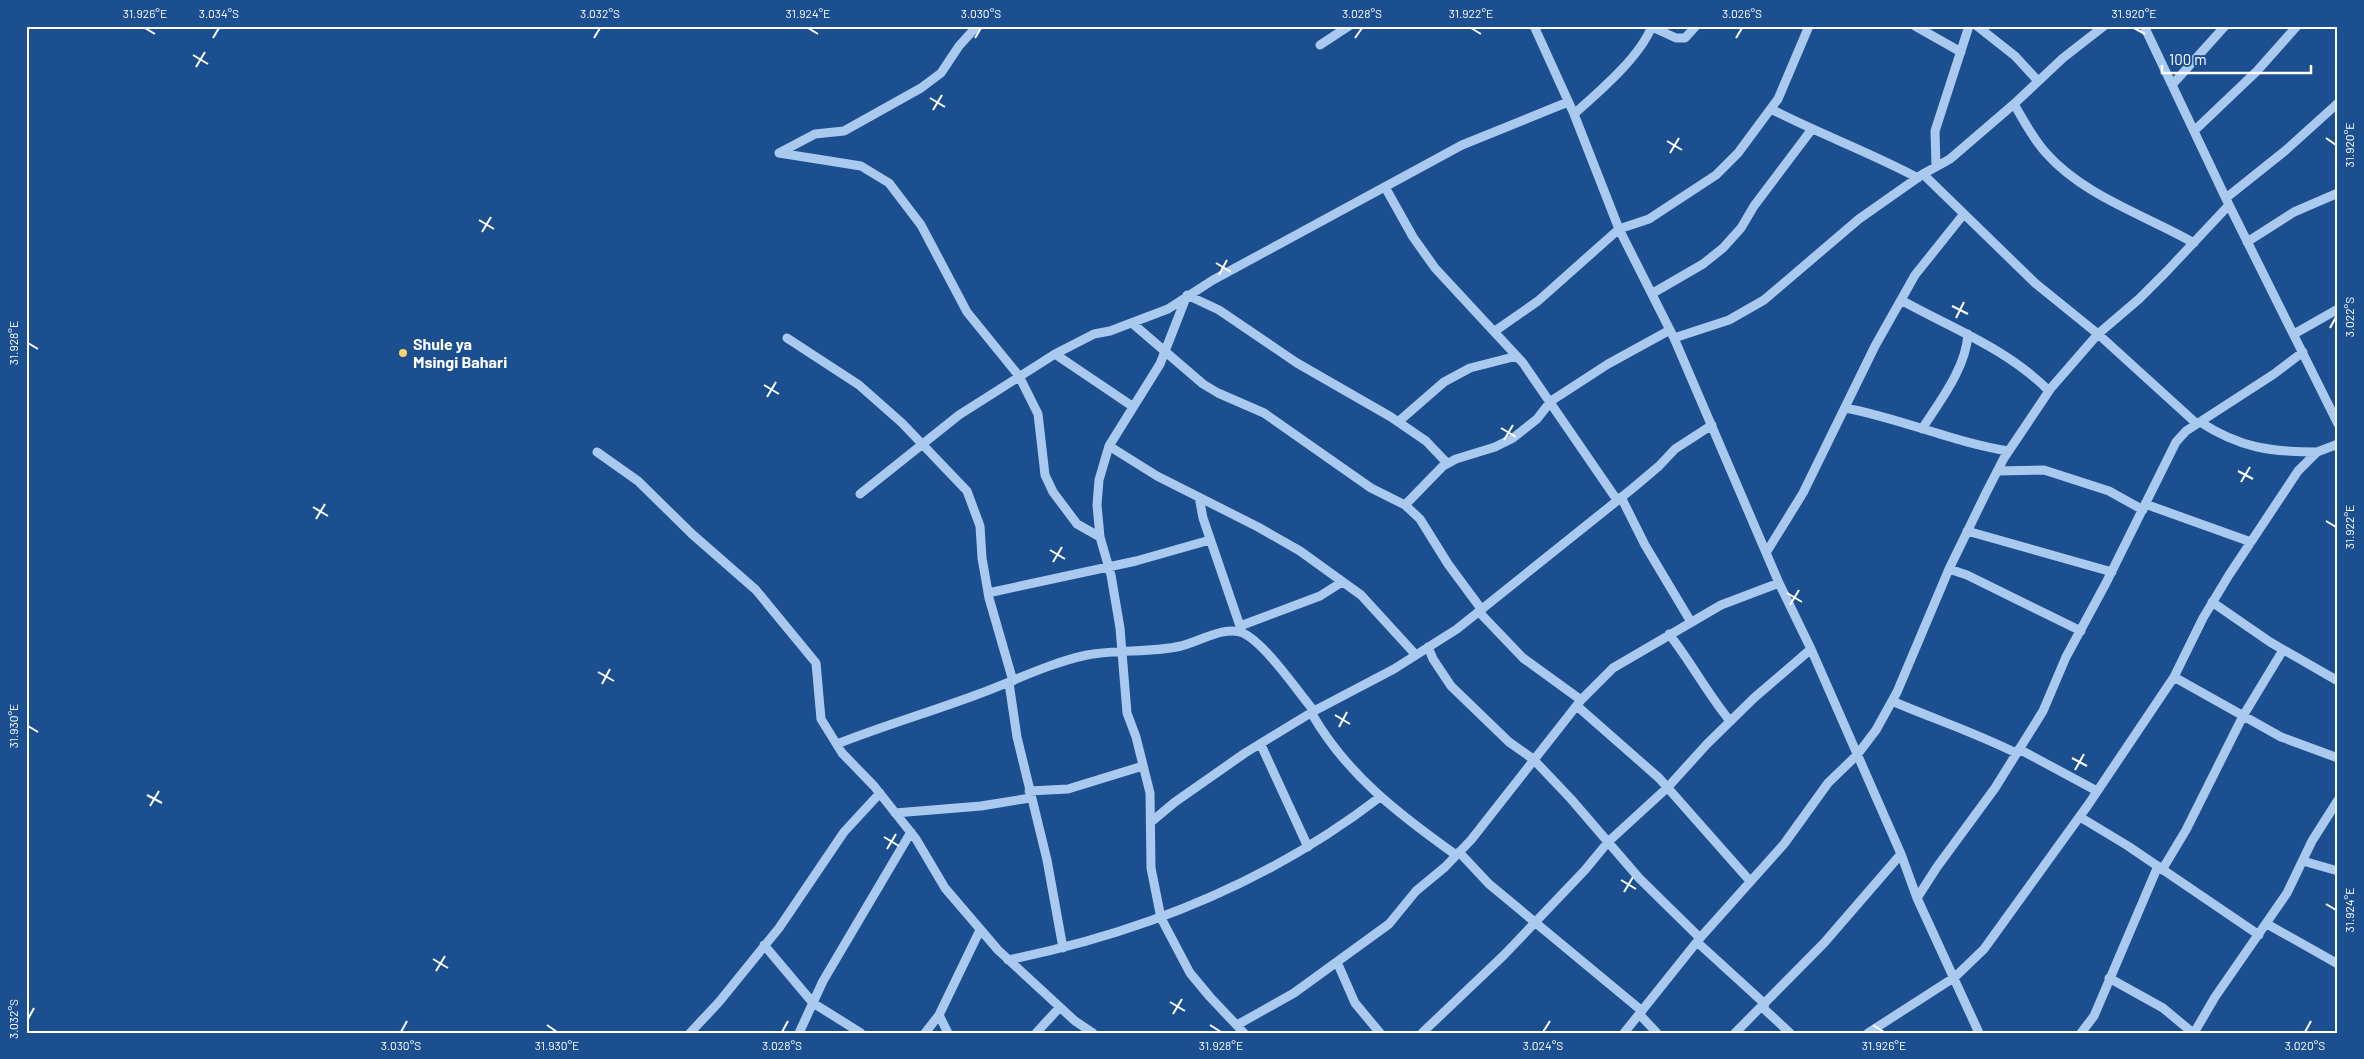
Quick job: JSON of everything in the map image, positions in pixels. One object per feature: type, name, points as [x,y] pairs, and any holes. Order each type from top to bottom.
[{"type":"street","points":[[977,26],[959,46],[941,73],[922,88],[844,131],[815,134],[779,153],[861,166],[890,183],[921,225],[967,312],[1018,376],[1038,414],[1045,475],[1053,492],[1077,524],[1100,537]]},
{"type":"street","points":[[1320,45],[1349,26]]},
{"type":"street","points":[[1534,26],[1574,114],[1620,229],[1672,334],[1778,583],[1811,649],[1901,854],[1918,898],[1979,1033]]},
{"type":"street","points":[[1574,114],[1638,50],[1652,26],[1676,38],[1685,38],[1696,26]]},
{"type":"street","points":[[1495,331],[1538,301],[1620,229],[1649,220],[1716,175],[1738,153],[1771,109],[1790,74],[1809,26]]},
{"type":"street","points":[[1915,26],[1961,52]]},
{"type":"street","points":[[1936,167],[1935,131],[1969,26]]},
{"type":"street","points":[[1977,26],[2015,56],[2038,81]]},
{"type":"street","points":[[1405,505],[1429,479],[1448,463],[1495,447],[1513,438],[1537,419],[1550,401],[1608,364],[1672,334],[1729,320],[1764,300],[1859,219],[1920,176],[1950,159],[2014,104],[2063,58],[2104,26]]},
{"type":"street","points":[[2144,26],[2247,242],[2337,420]]},
{"type":"street","points":[[2172,85],[2225,26]]},
{"type":"street","points":[[2194,131],[2257,71],[2297,26]]},
{"type":"street","points":[[860,494],[958,415],[1055,354],[1094,334],[1132,323],[1168,309],[1187,295],[1462,145],[1568,102]]},
{"type":"street","points":[[1624,1033],[1699,940],[1784,844],[1828,783],[1857,754],[1876,730],[1892,701],[1949,569],[1997,471],[2008,451],[2049,392],[2098,334],[2139,299],[2194,243],[2227,201],[2338,103]]},
{"type":"street","points":[[2014,104],[2046,153],[2071,175],[2118,206],[2159,223],[2194,243]]},
{"type":"street","points":[[1771,109],[1920,176],[2034,283],[2098,334],[2198,423],[2241,444],[2269,450],[2317,452],[2338,444]]},
{"type":"street","points":[[1653,293],[1703,264],[1723,248],[1741,228],[1754,206],[1812,128]]},
{"type":"street","points":[[1385,187],[1413,236],[1435,268],[1517,356],[1619,499],[1644,545],[1691,622]]},
{"type":"street","points":[[2247,242],[2294,212],[2338,193]]},
{"type":"street","points":[[1766,553],[1803,493],[1875,346],[1901,300],[1924,263],[1963,215]]},
{"type":"street","points":[[1187,295],[1165,352],[1109,446],[1099,480],[1097,505],[1100,537],[1109,567],[1123,651],[1127,713],[1144,766],[1150,793],[1152,868],[1161,918],[1190,973],[1244,1033]]},
{"type":"street","points":[[1187,295],[1219,310],[1297,363],[1398,422],[1426,441],[1448,463]]},
{"type":"street","points":[[1901,300],[1968,334],[2033,375],[2049,392]]},
{"type":"street","points":[[2294,334],[2338,308]]},
{"type":"street","points":[[1132,323],[1203,384],[1218,393],[1264,413],[1371,488],[1405,505],[1420,519],[1480,611],[1523,658],[1579,703],[1668,787],[1750,881]]},
{"type":"street","points":[[1922,429],[1960,365],[1968,346],[1968,334]]},
{"type":"street","points":[[787,338],[859,385],[922,443],[967,491],[980,526],[982,558],[988,593],[1011,682],[1015,728],[1051,879],[1063,948]]},
{"type":"street","points":[[1918,898],[1937,867],[1995,788],[2043,711],[2066,657],[2112,572],[2176,442],[2186,431],[2274,374],[2304,352]]},
{"type":"street","points":[[1055,354],[1132,406]]},
{"type":"street","points":[[1398,422],[1444,382],[1470,368],[1517,356]]},
{"type":"street","points":[[1845,408],[1875,414],[1979,446],[2008,451]]},
{"type":"street","points":[[1151,822],[1175,802],[1261,745],[1313,712],[1394,669],[1480,611],[1659,466],[1675,449],[1712,425]]},
{"type":"street","points":[[1109,446],[1158,476],[1300,551],[1365,599],[1415,654]]},
{"type":"street","points":[[597,452],[638,481],[692,534],[756,590],[816,663],[821,719],[837,744],[911,832],[945,888],[1008,960],[1075,1021],[1093,1033]]},
{"type":"street","points":[[1868,1033],[1955,977],[1984,949],[2006,921],[2025,891],[2080,817],[2174,677],[2212,602],[2298,471],[2317,452]]},
{"type":"street","points":[[1997,471],[2044,470],[2103,489],[2144,507],[2251,542]]},
{"type":"street","points":[[1198,497],[1210,540],[1241,629],[1265,651],[1313,712],[1325,736],[1339,754],[1380,797],[1416,827],[1458,854],[1489,884],[1535,921],[1640,1013],[1657,1033]]},
{"type":"street","points":[[1967,531],[2112,572]]},
{"type":"street","points":[[988,593],[1109,567],[1210,540]]},
{"type":"street","points":[[1949,569],[1967,575],[2080,630]]},
{"type":"street","points":[[837,744],[1074,659],[1123,651],[1181,646],[1212,634],[1241,629],[1312,599],[1342,582]]},
{"type":"street","points":[[1237,1025],[1294,993],[1389,924],[1416,891],[1458,854],[1492,814],[1533,759],[1579,703],[1613,668],[1721,605],[1778,583]]},
{"type":"street","points":[[2212,602],[2283,650],[2338,681]]},
{"type":"street","points":[[1669,634],[1689,659],[1707,690],[1730,721]]},
{"type":"street","points":[[1428,647],[1433,659],[1451,686],[1509,742],[1533,759],[1639,878],[1790,1033]]},
{"type":"street","points":[[1422,1033],[1468,991],[1585,870],[1608,842],[1668,787],[1730,721],[1811,649]]},
{"type":"street","points":[[2081,1033],[2094,1016],[2109,978],[2160,868],[2186,830],[2243,716],[2283,650]]},
{"type":"street","points":[[2174,677],[2281,738],[2338,758]]},
{"type":"street","points":[[1892,701],[2017,751],[2097,791]]},
{"type":"street","points":[[1261,745],[1308,847]]},
{"type":"street","points":[[895,813],[981,806],[1068,789],[1144,766]]},
{"type":"street","points":[[690,1033],[719,1002],[779,928],[844,832],[880,793]]},
{"type":"street","points":[[1008,960],[1063,948],[1161,918],[1237,885],[1308,847],[1380,797]]},
{"type":"street","points":[[2109,978],[2163,1008],[2193,1033],[2215,997],[2267,924],[2287,892],[2338,800]]},
{"type":"street","points":[[2080,817],[2259,935]]},
{"type":"street","points":[[799,1033],[823,981],[911,832]]},
{"type":"street","points":[[1735,1033],[1824,943],[1901,854]]},
{"type":"street","points":[[2303,861],[2338,871]]},
{"type":"street","points":[[2267,924],[2338,964]]},
{"type":"street","points":[[926,1033],[938,1014],[980,930]]},
{"type":"street","points":[[764,946],[813,1002],[861,1033]]},
{"type":"street","points":[[1337,962],[1348,991],[1355,1003],[1380,1033]]},
{"type":"street","points":[[1036,1033],[1060,1007]]},
{"type":"street","points":[[938,1014],[948,1033]]},
{"type":"place","name":"Shule ya Msingi Bahari","points":[[403,353]]}]
